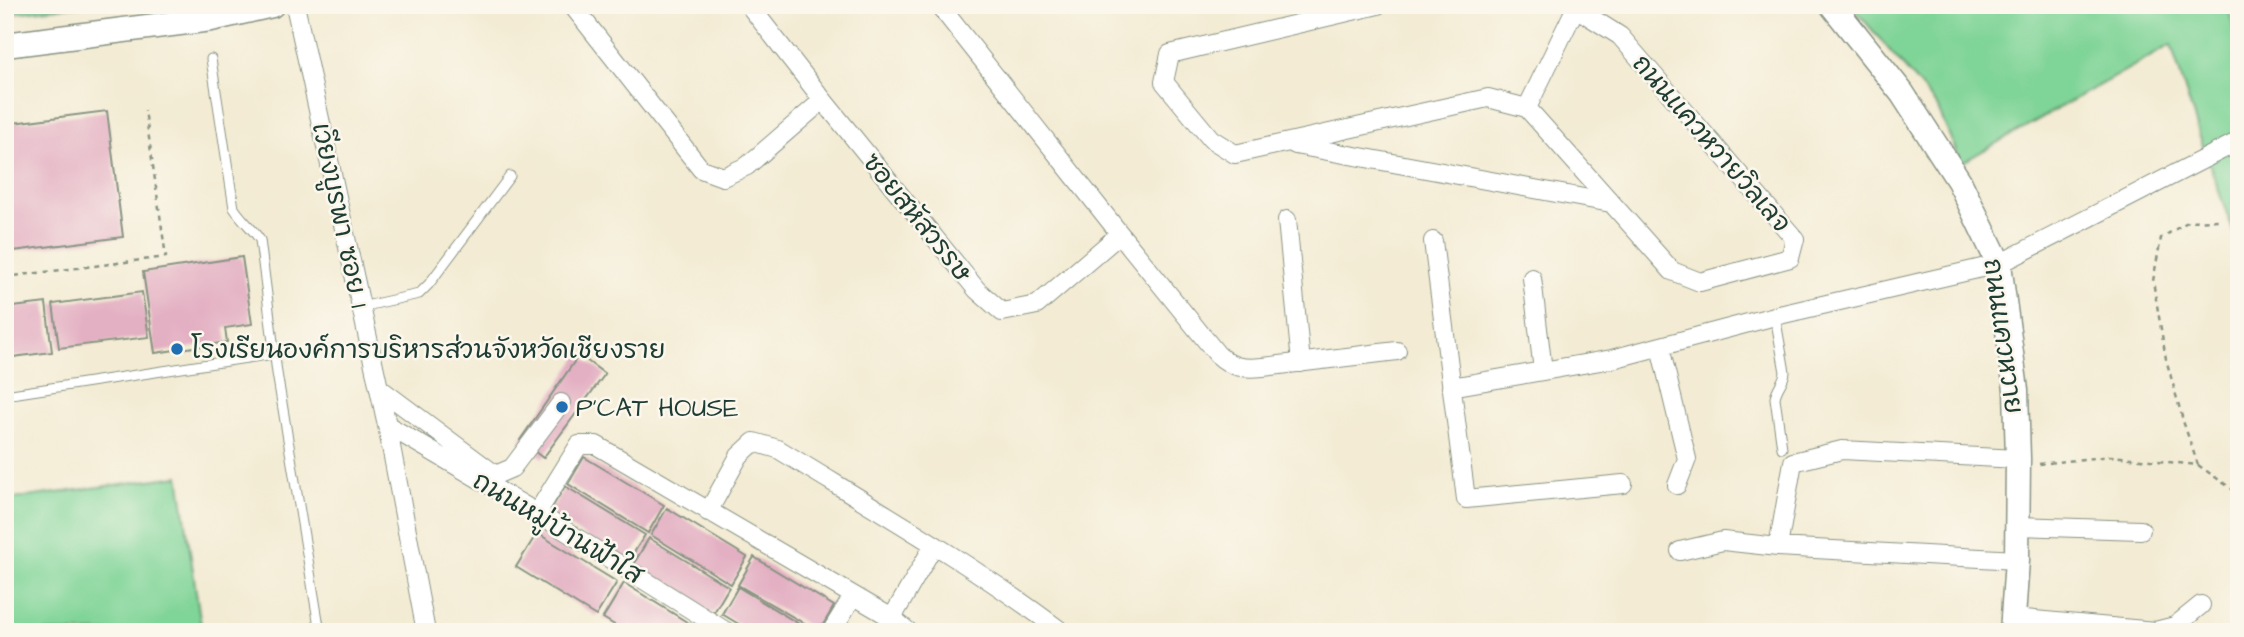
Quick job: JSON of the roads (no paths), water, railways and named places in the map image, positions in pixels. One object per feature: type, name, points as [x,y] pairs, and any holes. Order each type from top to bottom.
[{"type":"street","points":[[5,45],[211,19],[272,5]]},
{"type":"street","name":"เวียงบูรพา ซอย 1","points":[[295,5],[387,425],[426,632]]},
{"type":"street","points":[[572,5],[701,169],[723,177],[747,166],[823,100]]},
{"type":"street","name":"ซอยสหัสวรรษ","points":[[749,5],[977,290],[1002,312],[1037,305],[1120,234]]},
{"type":"street","points":[[939,5],[1120,234],[1229,365],[1244,369],[1396,351]]},
{"type":"street","points":[[1378,5],[1170,54],[1164,82],[1211,139],[1236,155],[1488,98],[1527,108]]},
{"type":"street","name":"ถนนแควหวาย","points":[[1832,5],[1902,93],[1952,170],[1999,264],[2016,390],[2017,559],[2013,625]]},
{"type":"street","name":"ถนนแควหวายวิลเลจ","points":[[1575,6],[1620,36],[1795,239],[1790,258],[1700,282],[1672,271],[1527,108],[1575,6]]},
{"type":"street","points":[[1451,387],[1612,359],[1775,316],[1999,264],[2237,142]]},
{"type":"street","points":[[1287,143],[1611,203]]},
{"type":"street","points":[[1287,220],[1301,363]]},
{"type":"street","points":[[1433,241],[1466,499],[1623,484]]},
{"type":"street","points":[[1532,278],[1543,370]]},
{"type":"street","points":[[1660,347],[1687,460],[1677,485]]},
{"type":"street","points":[[379,388],[492,473],[498,474],[512,468],[561,403]]},
{"type":"street","name":"ถนนหมู่บ้านฟ้าใส","points":[[387,425],[537,513],[727,632]]},
{"type":"street","points":[[708,513],[739,456],[754,442],[778,449],[934,544],[1031,608],[1062,632]]},
{"type":"street","points":[[537,513],[579,445],[596,445],[708,513],[892,618],[909,632]]},
{"type":"street","points":[[1778,547],[1793,462],[1842,450],[2018,463]]},
{"type":"street","points":[[2017,526],[2141,530]]},
{"type":"street","points":[[1680,551],[1723,541],[1778,547],[2017,559]]},
{"type":"street","points":[[892,618],[934,544]]},
{"type":"street","points":[[831,632],[853,596]]},
{"type":"street","points":[[2013,625],[2155,631],[2175,626],[2201,605]]},
{"type":"lane","points":[[211,60],[234,208],[242,222],[252,228],[260,240],[274,354],[320,632]]},
{"type":"lane","points":[[361,307],[419,294],[510,176]]},
{"type":"lane","points":[[1775,316],[1785,372],[1775,398],[1782,448]]},
{"type":"lane","points":[[5,395],[274,354]]},
{"type":"place","name":"โรงเรียนองค์การบริหารส่วนจังหวัดเชียงราย","points":[[177,349]]},
{"type":"place","name":"P'CAT HOUSE","points":[[562,407]]}]
